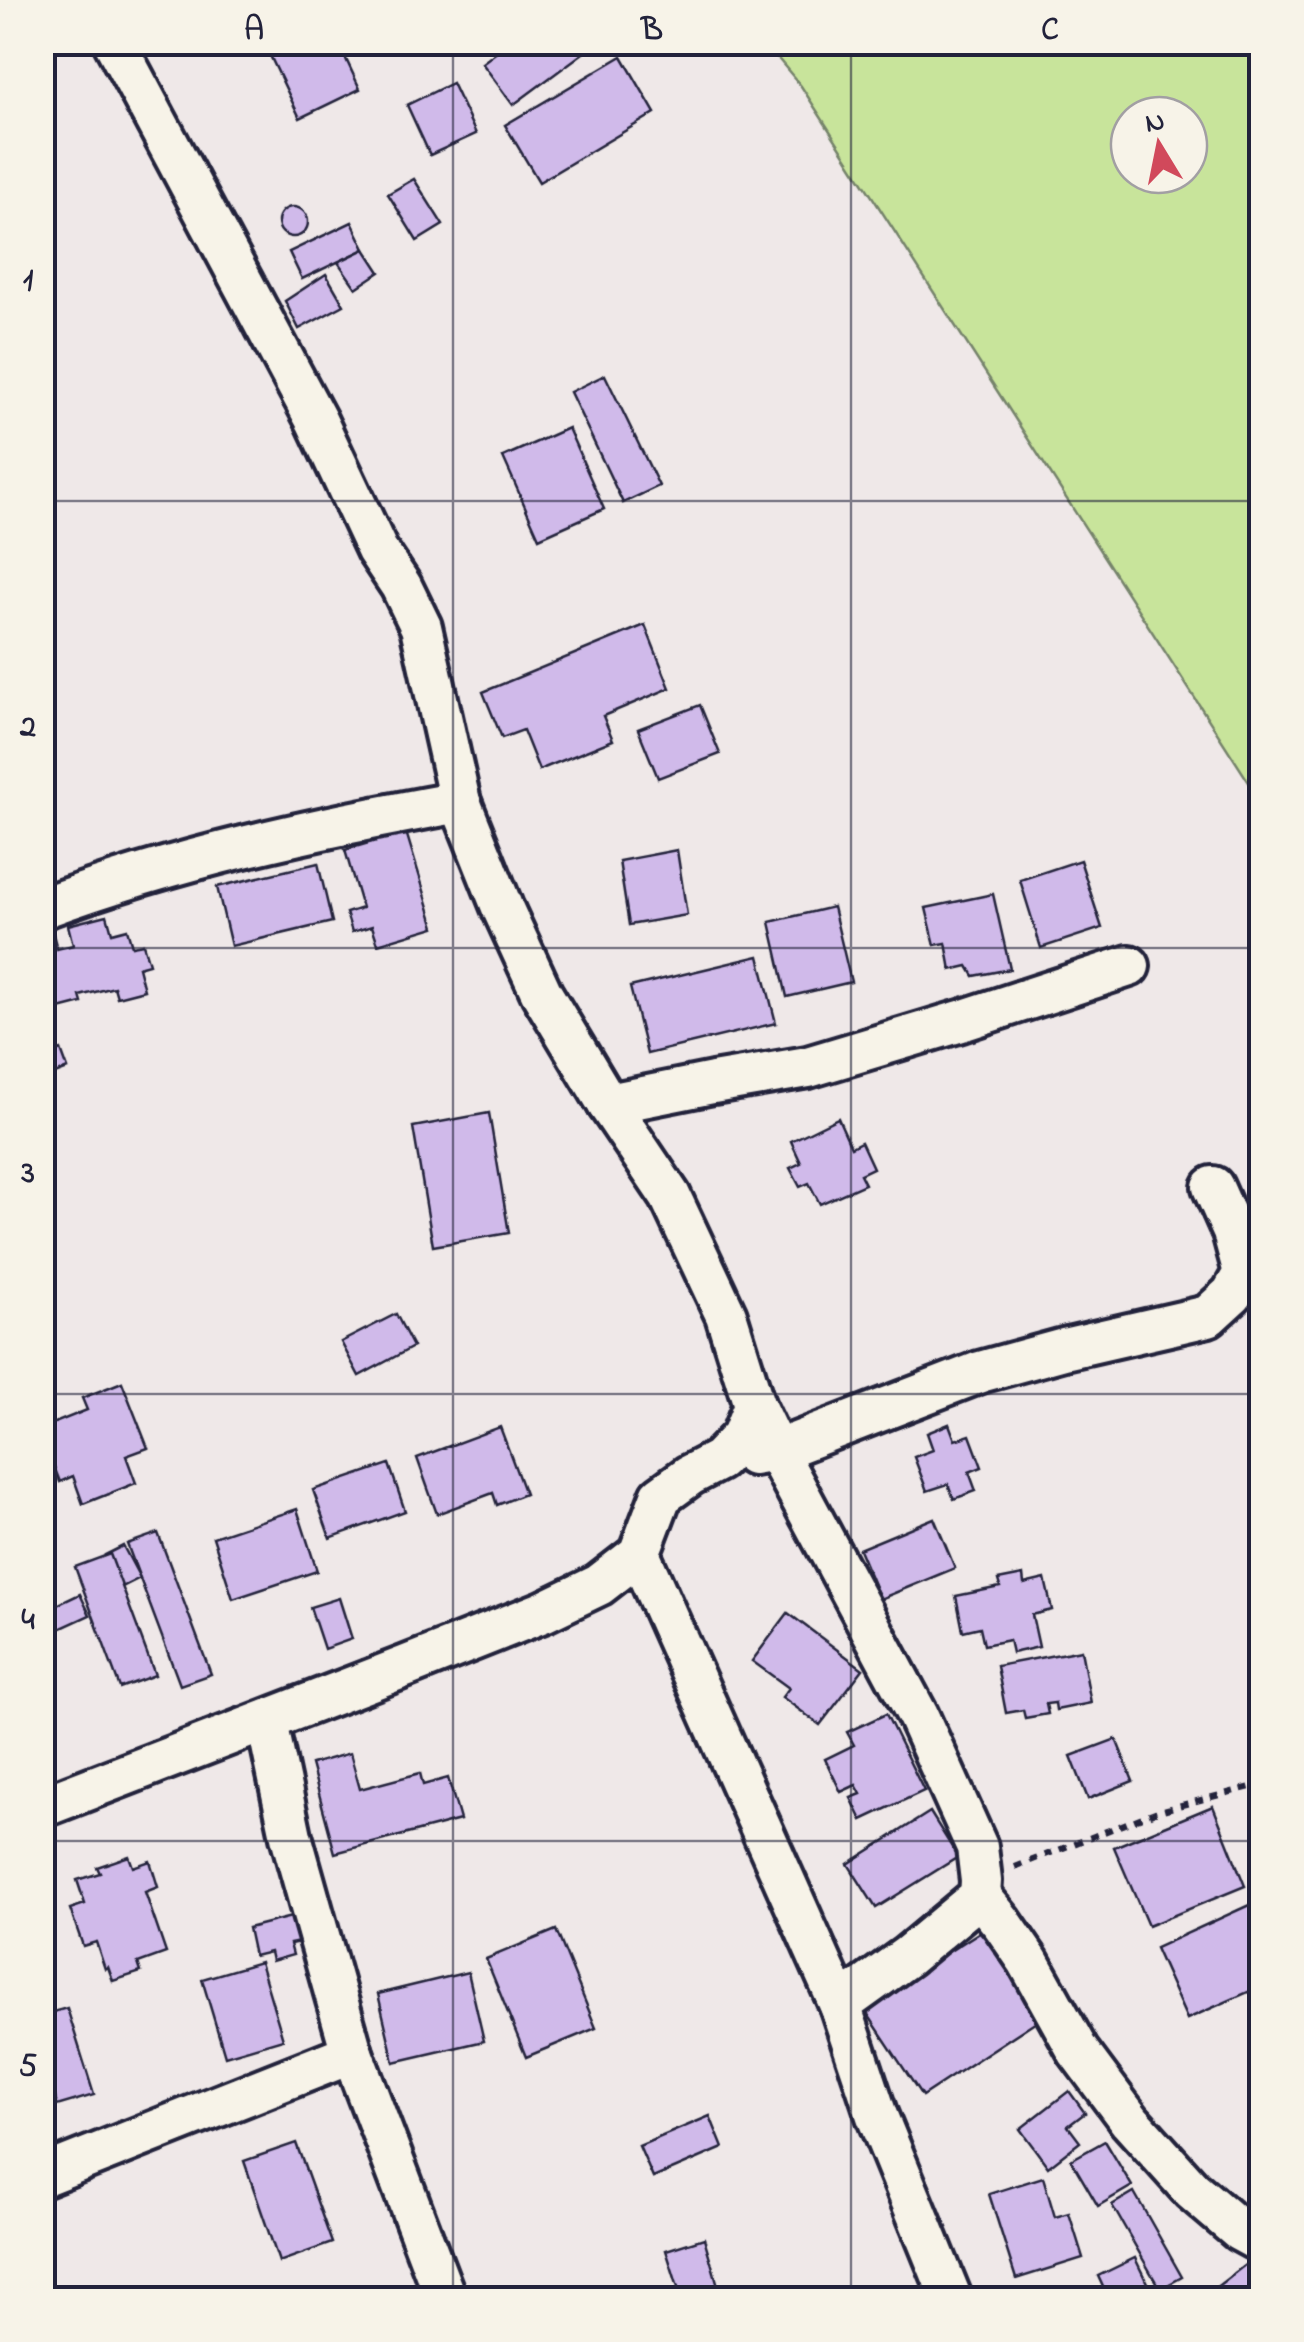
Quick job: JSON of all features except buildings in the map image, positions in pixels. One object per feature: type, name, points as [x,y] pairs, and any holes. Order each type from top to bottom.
[{"type":"street","points":[[114,42],[316,420],[377,550],[422,627],[460,802],[502,906],[542,994],[608,1104],[670,1196],[726,1316],[754,1405],[776,1452],[918,1716],[978,1847],[981,1888],[1078,2051],[1130,2121],[1192,2190],[1240,2231],[1262,2243]]},
{"type":"street","points":[[42,908],[214,854],[460,802]]},
{"type":"street","points":[[608,1104],[808,1067],[1128,966]]},
{"type":"street","points":[[719,1460],[776,1452],[980,1372],[1208,1316],[1232,1294],[1244,1273],[1233,1232],[1213,1187]]},
{"type":"street","points":[[42,1807],[266,1722],[599,1586],[640,1554],[661,1496],[719,1460],[742,1436],[754,1405]]},
{"type":"street","points":[[640,1554],[840,2006],[878,2116],[952,2300]]},
{"type":"street","points":[[266,1722],[290,1836],[352,2053],[446,2300]]},
{"type":"street","points":[[840,2006],[908,1956],[981,1888]]},
{"type":"street","points":[[42,2176],[352,2053]]},
{"type":"path","points":[[981,1888],[1155,1812],[1262,1784]]},
{"type":"green space","points":[[765,43],[1261,43],[1261,801],[801,86]]}]
